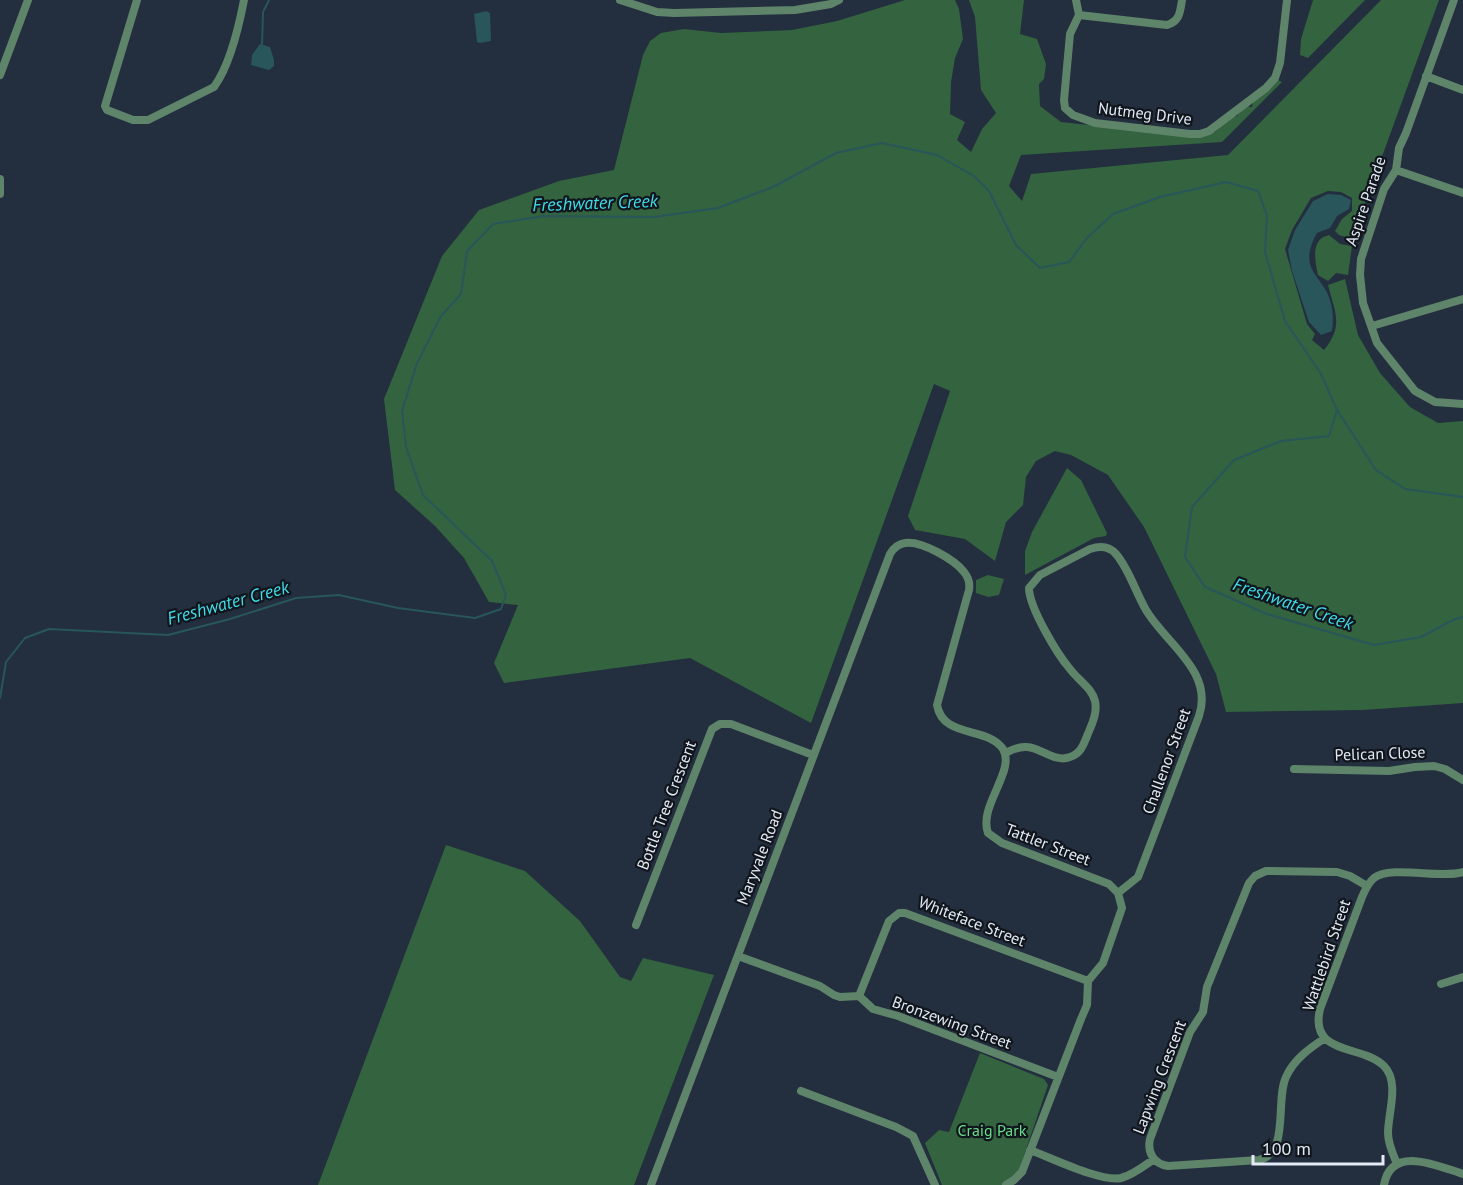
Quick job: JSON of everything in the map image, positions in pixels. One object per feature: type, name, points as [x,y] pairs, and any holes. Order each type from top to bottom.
[{"type":"street","points":[[0,75],[28,0]]},
{"type":"street","points":[[137,0],[105,106],[107,110],[141,121],[148,120],[214,87],[221,77],[244,0]]},
{"type":"street","points":[[620,0],[657,12],[674,13],[795,10],[831,4],[839,0]]},
{"type":"street","points":[[1076,0],[1079,15],[1167,25],[1178,18],[1182,0]]},
{"type":"street","name":"Nutmeg Drive","points":[[1079,15],[1070,34],[1064,100],[1066,109],[1073,115],[1095,123],[1196,135],[1214,128],[1266,88],[1275,78],[1280,63],[1287,0]]},
{"type":"street","name":"Aspire Parade","points":[[1454,0],[1399,148],[1396,170],[1384,189],[1361,259],[1360,275],[1363,303],[1377,344],[1415,391],[1435,402],[1463,404]]},
{"type":"street","points":[[1426,76],[1463,90]]},
{"type":"street","points":[[1396,170],[1463,193]]},
{"type":"street","points":[[0,179],[0,194]]},
{"type":"street","points":[[1372,326],[1463,299]]},
{"type":"street","name":"Maryvale Road","points":[[651,1185],[890,554],[901,543],[912,543],[938,552],[961,569],[968,579],[969,590],[938,698],[938,711],[945,721],[993,741],[1005,753]]},
{"type":"street","name":"Challenor Street","points":[[1005,753],[1028,747],[1061,759],[1079,752],[1083,746],[1095,716],[1093,694],[1072,672],[1056,650],[1030,602],[1029,588],[1040,575],[1090,549],[1096,547],[1109,549],[1119,560],[1154,622],[1168,636],[1193,670],[1202,689],[1203,698],[1199,716],[1138,877],[1118,893]]},
{"type":"street","name":"Bottle Tree Crescent","points":[[636,925],[712,729],[720,724],[731,724],[813,755]]},
{"type":"street","name":"Tattler Street","points":[[1005,753],[1005,764],[985,819],[988,833],[1002,843],[1109,884],[1118,893]]},
{"type":"street","name":"Pelican Close","points":[[1294,769],[1389,771],[1415,766],[1434,766],[1463,780]]},
{"type":"street","name":"Lapwing Crescent","points":[[1325,1038],[1303,1054],[1286,1078],[1282,1090],[1278,1143],[1271,1155],[1259,1160],[1168,1166],[1160,1165],[1154,1159],[1150,1151],[1150,1139],[1190,1032],[1203,1012],[1207,987],[1248,883],[1255,876],[1266,871],[1337,872],[1350,876],[1367,886]]},
{"type":"street","name":"Wattlebird Street","points":[[1325,1038],[1318,1024],[1320,1009],[1367,886],[1374,879],[1385,874],[1463,872]]},
{"type":"street","points":[[1006,1185],[1020,1175],[1086,1011],[1088,981],[1106,957],[1122,908],[1118,893]]},
{"type":"street","name":"Whiteface Street","points":[[859,996],[889,921],[899,913],[905,912],[1088,981]]},
{"type":"street","name":"Bronzewing Street","points":[[738,956],[820,986],[840,997],[859,996],[873,1009],[898,1016],[1059,1077]]},
{"type":"street","points":[[1441,984],[1463,977]]},
{"type":"street","points":[[1325,1038],[1334,1044],[1378,1061],[1388,1071],[1392,1088],[1388,1141],[1397,1164]]},
{"type":"street","points":[[801,1091],[896,1127],[913,1136],[935,1185]]},
{"type":"street","points":[[1030,1150],[1111,1179],[1128,1176],[1154,1159]]},
{"type":"street","points":[[1384,1185],[1387,1174],[1397,1164],[1411,1160],[1463,1173]]},
{"type":"green space","points":[[905,0],[955,0],[959,9],[963,39],[955,58],[951,82],[950,114],[965,122],[957,140],[971,152],[982,129],[996,113],[981,90],[975,17],[969,0],[1024,0],[1020,34],[1037,39],[1046,64],[1044,79],[1039,84],[1040,106],[1061,122],[1191,136],[1215,132],[1229,118],[1237,116],[1245,106],[1252,107],[1253,101],[1278,80],[1282,82],[1222,142],[1021,155],[1009,186],[1022,201],[1031,174],[1228,155],[1381,0],[1439,0],[1352,239],[1339,235],[1335,231],[1342,219],[1352,211],[1352,198],[1341,192],[1328,191],[1311,198],[1292,230],[1285,249],[1307,324],[1315,334],[1312,340],[1324,350],[1330,341],[1336,326],[1336,319],[1328,285],[1345,279],[1358,335],[1380,373],[1410,407],[1438,423],[1463,421],[1463,703],[1363,710],[1226,712],[1216,674],[1144,527],[1108,475],[1071,455],[1055,451],[1036,461],[1026,477],[1023,505],[1006,522],[995,561],[965,539],[915,530],[908,516],[950,391],[934,384],[811,723],[690,658],[504,683],[494,663],[518,605],[489,602],[464,558],[435,526],[395,490],[384,399],[442,256],[479,210],[559,181],[614,170],[643,55],[650,41],[661,33],[684,29],[721,33],[792,30],[837,21]]},
{"type":"green space","points":[[1313,0],[1365,0],[1308,58],[1300,55],[1301,39]]},
{"type":"green space","points":[[1329,235],[1340,244],[1352,246],[1348,275],[1336,273],[1328,281],[1318,275],[1315,251],[1319,241]]},
{"type":"green space","points":[[1067,468],[1081,480],[1107,533],[1106,536],[1094,538],[1025,575],[1025,551],[1032,532]]},
{"type":"green space","points":[[988,575],[1004,579],[999,595],[988,597],[976,593],[976,580]]},
{"type":"green space","points":[[446,845],[525,871],[580,921],[620,977],[631,981],[643,958],[714,975],[634,1185],[318,1185]]},
{"type":"green space","name":"Craig Park","points":[[980,1053],[1044,1079],[1048,1085],[1017,1176],[1002,1185],[942,1185],[925,1143],[939,1130],[949,1132]]},
{"type":"shaded area","points":[[486,11],[490,13],[491,41],[480,43],[477,42],[474,14]]},
{"type":"shaded area","points":[[260,44],[270,47],[274,66],[269,70],[251,65],[252,55]]},
{"type":"shaded area","points":[[1328,194],[1341,195],[1351,200],[1349,209],[1337,216],[1330,228],[1317,233],[1310,249],[1311,267],[1328,294],[1332,310],[1332,331],[1321,335],[1309,322],[1292,271],[1288,250],[1295,230],[1313,201]]},
{"type":"waterway","points":[[262,47],[263,12],[269,0]]},
{"type":"waterway","name":"Freshwater Creek","points":[[0,698],[6,662],[25,638],[49,629],[168,635],[230,619],[296,598],[339,595],[398,608],[475,618],[501,609],[506,595],[492,561],[423,495],[406,447],[402,411],[417,363],[441,316],[461,294],[467,251],[493,224],[544,216],[654,217],[718,208],[773,187],[836,153],[882,143],[937,155],[974,176],[989,191],[1016,245],[1040,268],[1069,262],[1087,238],[1113,214],[1160,197],[1226,182],[1258,191],[1267,216],[1265,252],[1285,321],[1321,374],[1337,410],[1376,470],[1405,489],[1463,497]]},
{"type":"waterway","name":"Freshwater Creek","points":[[1337,410],[1329,436],[1281,441],[1234,460],[1192,507],[1185,557],[1205,587],[1267,614],[1374,645],[1421,637],[1463,617]]}]
